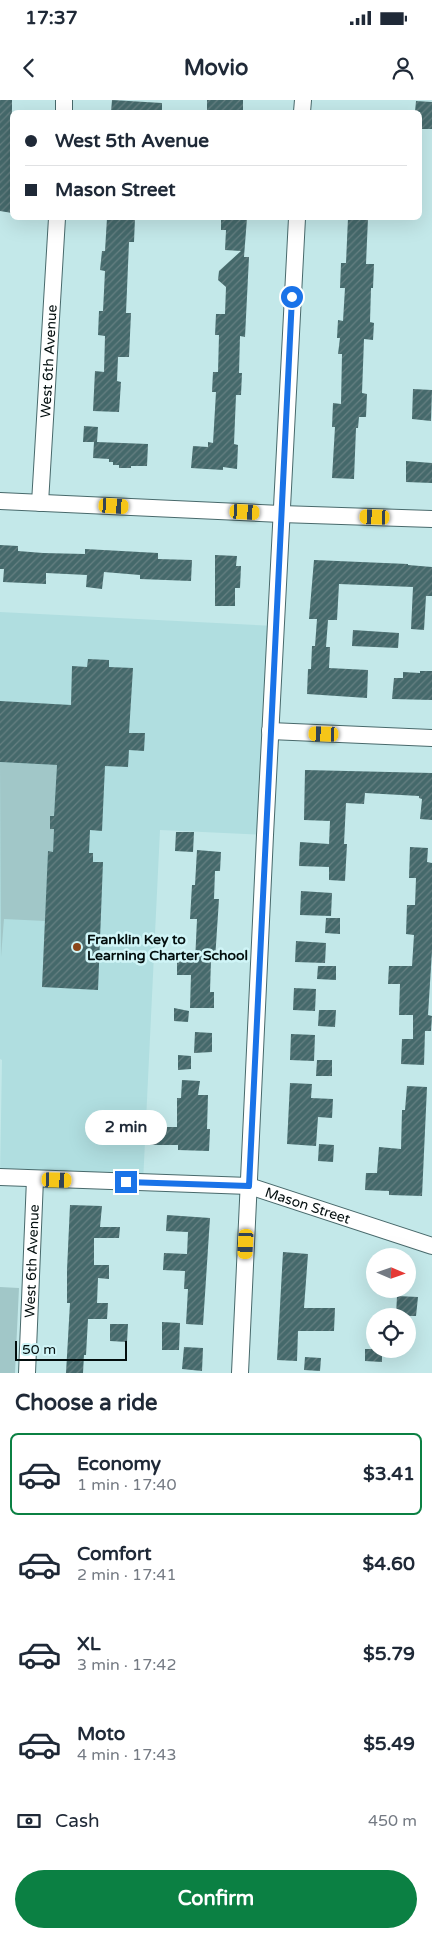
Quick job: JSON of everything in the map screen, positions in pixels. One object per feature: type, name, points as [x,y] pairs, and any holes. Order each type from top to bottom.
[{"type":"street","name":"West 6th Avenue","points":[[40,503],[57,220]]},
{"type":"street","points":[[240,1373],[296,220]]},
{"type":"street","points":[[0,501],[432,519]]},
{"type":"street","points":[[270,732],[432,738]]},
{"type":"street","name":"Mason Street","points":[[0,1177],[249,1186],[432,1246]]},
{"type":"street","name":"West 6th Avenue","points":[[26,1373],[35,1178]]},
{"type":"shaded area","name":"Franklin Key to Learning Charter School","points":[[0,612],[275,626],[265,835],[160,830],[143,1183],[0,1177],[2,1060],[0,1059]]},
{"type":"shaded area","points":[[0,762],[57,765],[54,816],[50,816],[50,828],[54,829],[53,852],[48,852],[45,921],[4,919],[1,957]]},
{"type":"shaded area","points":[[0,1287],[19,1288],[15,1373],[0,1373]]},
{"type":"building","points":[[0,100],[12,100],[12,110],[10,110],[10,213],[0,211]]},
{"type":"building","points":[[112,100],[162,103],[162,110],[111,110]]},
{"type":"building","points":[[207,100],[243,100],[243,110],[207,110]]},
{"type":"building","points":[[416,101],[432,102],[432,129],[422,129],[422,110],[415,110]]},
{"type":"building","points":[[107,220],[135,220],[134,242],[129,242],[126,313],[131,313],[129,357],[118,357],[117,381],[121,382],[119,412],[93,411],[95,371],[104,372],[105,336],[98,335],[99,311],[103,311],[105,271],[100,270],[102,251],[105,251]]},
{"type":"building","points":[[221,220],[247,220],[244,257],[249,257],[245,337],[240,336],[239,373],[242,373],[241,395],[236,395],[234,444],[238,445],[237,469],[223,467],[223,470],[191,468],[193,446],[208,447],[208,442],[213,443],[216,392],[212,392],[213,372],[218,372],[219,335],[215,335],[216,314],[225,314],[226,287],[218,280],[219,271],[241,251],[225,250],[226,230],[221,230]]},
{"type":"building","points":[[348,220],[368,220],[366,264],[374,264],[370,322],[374,323],[373,340],[364,339],[362,393],[367,394],[366,417],[359,417],[358,428],[356,428],[354,479],[332,478],[335,427],[332,427],[333,403],[341,404],[342,354],[338,354],[340,338],[337,338],[338,320],[343,321],[345,288],[340,288],[341,263],[346,263]]},
{"type":"building","points":[[413,389],[432,390],[431,421],[412,419]]},
{"type":"building","points":[[84,426],[98,427],[97,442],[148,444],[147,466],[119,468],[119,465],[113,465],[113,462],[109,462],[109,459],[93,458],[94,442],[83,442]]},
{"type":"building","points":[[406,461],[432,463],[432,483],[406,482]]},
{"type":"building","points":[[0,545],[18,546],[18,551],[43,553],[85,554],[85,549],[158,553],[158,559],[192,560],[191,581],[140,579],[140,575],[104,572],[102,589],[86,587],[87,575],[46,573],[46,584],[3,582],[4,569],[0,569]]},
{"type":"building","points":[[215,555],[237,556],[236,566],[241,566],[240,588],[235,588],[235,606],[215,606]]},
{"type":"building","points":[[314,560],[408,564],[432,567],[432,596],[426,596],[424,630],[411,629],[413,587],[339,584],[337,620],[328,620],[326,647],[330,647],[329,668],[368,670],[367,698],[307,694],[308,669],[311,669],[312,646],[315,646],[317,619],[309,619]]},
{"type":"building","points":[[353,630],[399,633],[398,648],[352,646]]},
{"type":"building","points":[[88,659],[109,660],[109,667],[133,668],[129,733],[145,733],[144,751],[129,750],[128,767],[105,766],[102,831],[90,830],[89,853],[93,853],[93,862],[103,862],[98,990],[42,987],[48,851],[53,852],[54,829],[50,829],[50,816],[54,816],[57,765],[0,762],[0,701],[71,705],[72,666],[87,667]]},
{"type":"building","points":[[420,671],[432,671],[432,700],[392,699],[394,678],[403,678],[403,672],[420,673]]},
{"type":"building","points":[[305,770],[432,773],[432,820],[420,819],[422,799],[419,796],[365,793],[364,804],[346,803],[344,844],[347,844],[345,881],[329,880],[329,867],[299,866],[300,842],[329,844],[330,821],[304,820]]},
{"type":"building","points":[[176,832],[194,832],[193,852],[175,851]]},
{"type":"building","points":[[410,847],[428,848],[427,862],[432,863],[432,951],[428,1015],[432,1016],[431,1031],[425,1031],[424,1065],[401,1064],[402,1039],[413,1039],[413,1015],[399,1015],[400,984],[388,984],[389,966],[412,966],[414,935],[406,934],[407,905],[415,905],[416,878],[409,878]]},
{"type":"building","points":[[197,850],[221,852],[220,871],[215,871],[214,899],[219,899],[215,960],[211,959],[210,992],[214,992],[214,1008],[190,1008],[191,975],[177,975],[177,961],[195,962],[197,919],[190,919],[192,885],[195,885]]},
{"type":"building","points":[[301,891],[332,893],[331,916],[300,915]]},
{"type":"building","points":[[326,918],[340,918],[340,934],[325,933]]},
{"type":"building","points":[[296,941],[326,943],[325,963],[295,962]]},
{"type":"building","points":[[318,966],[336,966],[336,980],[317,979]]},
{"type":"building","points":[[294,988],[316,989],[315,1011],[293,1010]]},
{"type":"building","points":[[174,1008],[189,1011],[188,1022],[174,1021]]},
{"type":"building","points":[[319,1010],[336,1010],[335,1027],[318,1026]]},
{"type":"building","points":[[195,1032],[212,1033],[212,1052],[194,1053]]},
{"type":"building","points":[[291,1034],[315,1035],[314,1061],[290,1060]]},
{"type":"building","points":[[178,1055],[191,1056],[191,1069],[178,1070]]},
{"type":"building","points":[[317,1060],[332,1060],[332,1076],[316,1076]]},
{"type":"building","points":[[182,1080],[200,1081],[198,1095],[208,1095],[207,1129],[210,1129],[209,1151],[178,1150],[178,1145],[149,1145],[151,1127],[177,1127],[177,1098],[181,1098]]},
{"type":"building","points":[[290,1083],[312,1084],[311,1098],[333,1099],[332,1118],[318,1117],[316,1146],[287,1144]]},
{"type":"building","points":[[407,1086],[427,1087],[422,1196],[389,1195],[389,1191],[365,1190],[366,1173],[377,1173],[379,1147],[401,1149],[402,1110],[405,1110]]},
{"type":"building","points":[[319,1144],[334,1145],[333,1162],[318,1161]]},
{"type":"building","points":[[70,1205],[102,1206],[100,1227],[120,1227],[119,1238],[94,1238],[94,1265],[109,1265],[109,1279],[98,1278],[97,1303],[108,1303],[107,1319],[88,1319],[83,1373],[66,1373],[70,1303],[67,1303],[67,1270]]},
{"type":"building","points":[[167,1215],[210,1218],[203,1325],[186,1324],[188,1289],[184,1289],[185,1271],[163,1270],[164,1253],[187,1254],[188,1232],[166,1231]]},
{"type":"building","points":[[283,1252],[308,1254],[304,1308],[335,1308],[334,1331],[298,1331],[297,1361],[277,1360]]},
{"type":"building","points":[[418,1297],[416,1316],[416,1308],[396,1308],[397,1298]]},
{"type":"building","points":[[162,1322],[180,1323],[179,1350],[162,1350]]},
{"type":"building","points":[[110,1324],[128,1324],[127,1342],[110,1341]]},
{"type":"building","points":[[184,1347],[203,1348],[202,1371],[182,1369]]},
{"type":"building","points":[[365,1349],[366,1358],[382,1358],[382,1362],[365,1361]]},
{"type":"building","points":[[305,1357],[321,1358],[320,1371],[304,1370]]},
{"type":"place","name":"Franklin Key to Learning Charter School","points":[[77,947]]},
{"type":"route","points":[[126,1182],[249,1186],[292,297]]}]
